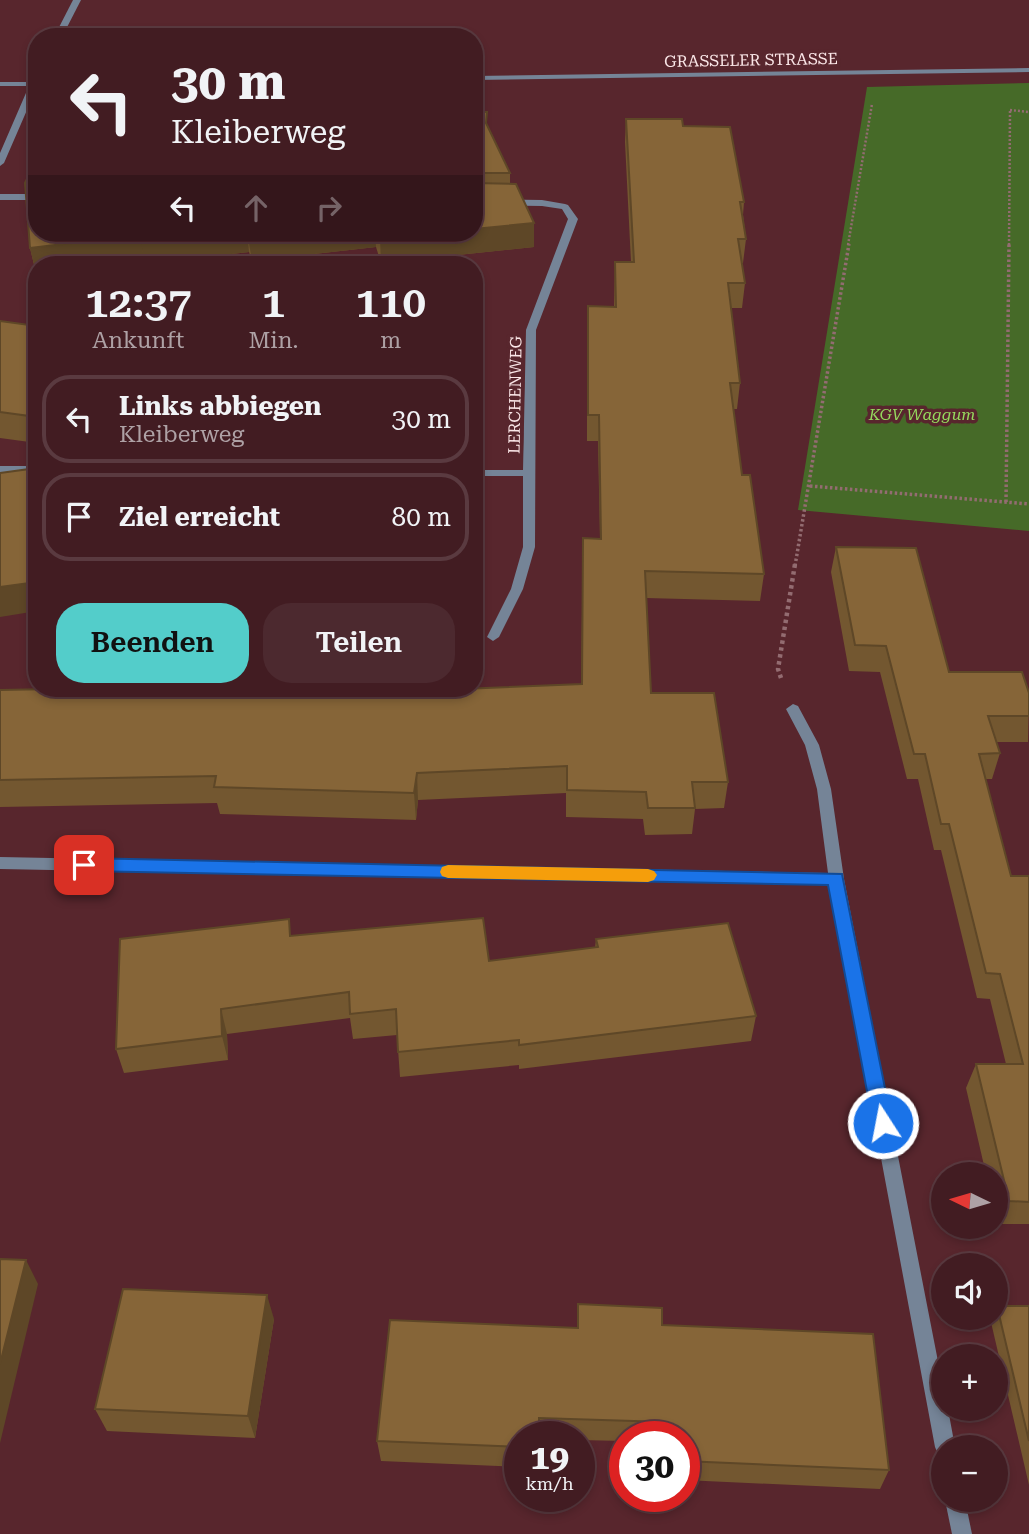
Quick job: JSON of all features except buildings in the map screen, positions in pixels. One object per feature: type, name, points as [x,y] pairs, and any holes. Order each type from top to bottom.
[{"type":"street","points":[[63,28],[77,0]]},
{"type":"street","name":"GRASSELER STRASSE","points":[[483,78],[1029,70]]},
{"type":"street","points":[[0,84],[28,82]]},
{"type":"street","points":[[0,163],[28,100]]},
{"type":"street","points":[[0,197],[28,197]]},
{"type":"street","name":"LERCHENWEG","points":[[483,202],[542,203],[565,207],[573,219],[531,330],[529,547],[517,589],[493,637]]},
{"type":"street","points":[[0,469],[28,469]]},
{"type":"street","name":"LERCHENWEG","points":[[483,473],[529,473]]},
{"type":"street","points":[[793,709],[812,745],[824,789],[836,879],[943,1435]]},
{"type":"street","points":[[0,863],[836,879]]},
{"type":"street","points":[[957,1512],[962,1534]]},
{"type":"path","points":[[793,709],[778,669],[877,72]]},
{"type":"path","points":[[1006,502],[1010,111]]},
{"type":"path","points":[[810,486],[1029,504]]},
{"type":"green space","name":"KGV Waggum","points":[[1029,83],[1029,531],[798,510],[867,87]]},
{"type":"slow traffic","points":[[448,872],[648,875]]},
{"type":"route","points":[[84,865],[836,879],[883,1123]]}]
